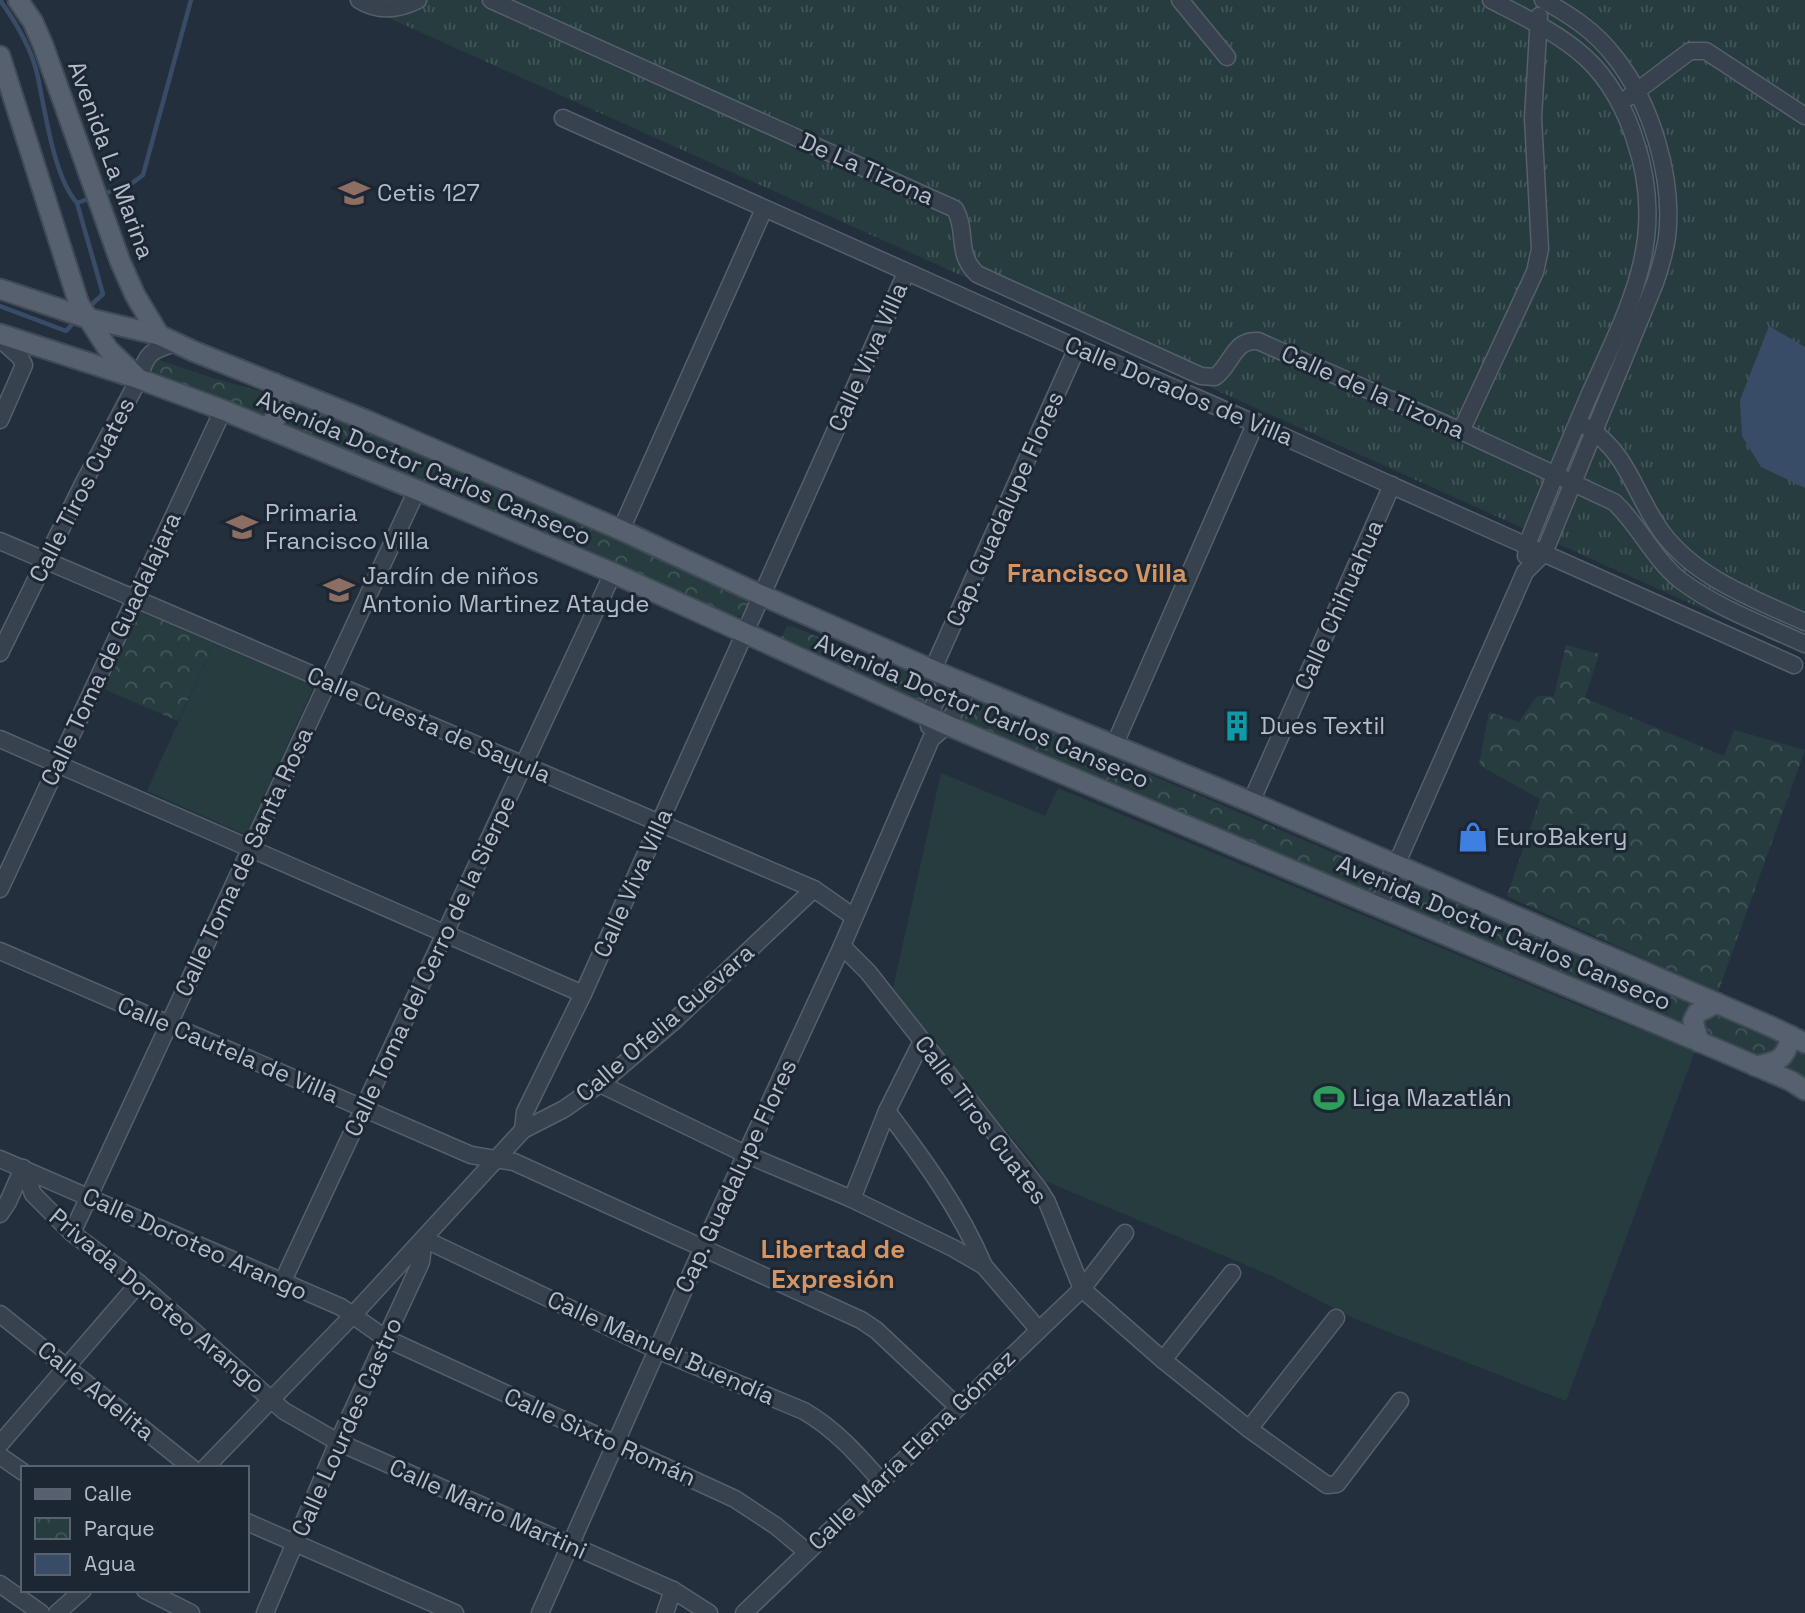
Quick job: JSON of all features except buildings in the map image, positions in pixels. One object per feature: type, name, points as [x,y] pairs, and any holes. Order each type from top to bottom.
[{"type":"main road","name":"Avenida La Marina","points":[[18,0],[33,22],[43,45],[135,295],[168,339]]},
{"type":"main road","points":[[0,55],[81,316],[108,349],[139,379]]},
{"type":"main road","name":"Avenida Doctor Carlos Canseco","points":[[0,289],[81,316],[168,339],[368,421],[621,530],[969,686],[1251,802],[1798,1039]]},
{"type":"main road","name":"Avenida Doctor Carlos Canseco","points":[[5,338],[139,379],[223,410],[417,490],[613,573],[744,635],[947,725],[1699,1042],[1805,1090]]},
{"type":"main road","points":[[266,428],[279,415],[282,407],[274,383]]},
{"type":"main road","points":[[1699,1042],[1693,1021],[1697,1013],[1717,1003]]},
{"type":"main road","points":[[1755,1066],[1781,1059],[1798,1039]]},
{"type":"street","points":[[359,0],[380,9],[403,6],[418,0]]},
{"type":"street","name":"De La Tizona","points":[[491,0],[955,209],[959,217],[963,253],[968,265],[977,274],[1200,376]]},
{"type":"street","points":[[1180,0],[1227,57]]},
{"type":"street","points":[[1378,906],[1398,866],[1525,572],[1527,545],[1639,276],[1648,233],[1650,215],[1644,170],[1630,124],[1619,103],[1588,59],[1538,23],[1491,0]]},
{"type":"street","points":[[1461,431],[1535,272],[1540,248],[1533,118],[1538,23],[1543,0],[1569,14],[1595,35],[1614,55],[1637,92],[1658,145],[1663,168],[1667,192],[1667,237],[1656,284],[1596,432],[1572,482],[1544,553],[1525,572]]},
{"type":"street","points":[[1619,103],[1690,51],[1706,51],[1805,116]]},
{"type":"street","name":"Calle Dorados de Villa","points":[[563,118],[906,273],[1256,422],[1794,664]]},
{"type":"street","points":[[621,530],[764,209]]},
{"type":"street","name":"Calle Viva Villa","points":[[761,595],[906,273]]},
{"type":"street","points":[[0,420],[24,365],[5,338]]},
{"type":"street","name":"Calle Tiros Cuates","points":[[0,653],[139,379],[144,362],[149,354],[168,339]]},
{"type":"street","name":"Calle de la Tizona","points":[[1200,376],[1214,377],[1222,372],[1238,346],[1248,340],[1258,341],[1572,482],[1614,502],[1625,512]]},
{"type":"street","name":"Cap. Guadalupe Flores","points":[[928,716],[941,673],[1077,348]]},
{"type":"street","name":"Calle Toma de Guadalajara","points":[[0,889],[223,410]]},
{"type":"street","points":[[1578,421],[1612,446],[1662,532],[1682,553],[1708,575],[1805,622]]},
{"type":"street","points":[[1114,746],[1256,422]]},
{"type":"street","name":"Calle Chihuahua","points":[[1251,802],[1392,485]]},
{"type":"street","name":"Calle Toma de Santa Rosa","points":[[72,1233],[417,490]]},
{"type":"street","points":[[1640,496],[1625,512],[1650,549],[1680,579],[1725,606],[1805,644]]},
{"type":"street","name":"Calle Cuesta de Sayula","points":[[0,541],[814,889],[854,917]]},
{"type":"street","name":"Calle Toma del Cerro de la Sierpe","points":[[282,1283],[613,573]]},
{"type":"street","points":[[744,635],[761,595]]},
{"type":"street","name":"Calle Viva Villa","points":[[523,1130],[525,1112],[583,994],[744,635]]},
{"type":"street","name":"Cap. Guadalupe Flores","points":[[540,1613],[745,1154],[842,946],[931,739],[947,725],[969,686]]},
{"type":"street","points":[[928,716],[931,739]]},
{"type":"street","points":[[0,739],[583,994]]},
{"type":"street","name":"Calle Ofelia Guevara","points":[[424,1239],[523,1130],[564,1109],[600,1084],[673,1022],[814,889]]},
{"type":"street","name":"Calle Tiros Cuates","points":[[842,946],[868,972],[1038,1188],[1082,1289],[1163,1360],[1327,1486],[1337,1483],[1401,1401]]},
{"type":"street","name":"Calle Cautela de Villa","points":[[0,951],[471,1154],[514,1162],[861,1320],[876,1330],[958,1407]]},
{"type":"street","points":[[852,1199],[887,1111],[922,1041]]},
{"type":"street","points":[[600,1084],[745,1154],[852,1199],[984,1266]]},
{"type":"street","points":[[887,1111],[927,1164],[972,1238],[984,1266],[1038,1329]]},
{"type":"street","name":"Calle Doroteo Arango","points":[[0,1159],[341,1307],[385,1338]]},
{"type":"street","points":[[0,1214],[23,1168]]},
{"type":"street","name":"Privada Doroteo Arango","points":[[23,1168],[33,1194],[72,1233],[139,1283],[272,1398]]},
{"type":"street","name":"Calle María Elena Gómez","points":[[744,1613],[1082,1289],[1125,1233]]},
{"type":"street","points":[[207,1466],[424,1239]]},
{"type":"street","name":"Calle Lourdes Castro","points":[[265,1613],[338,1442],[421,1262],[424,1239]]},
{"type":"street","name":"Calle Manuel Buendía","points":[[424,1239],[657,1350],[804,1411],[823,1422],[844,1440],[880,1480]]},
{"type":"street","points":[[1163,1360],[1232,1273]]},
{"type":"street","points":[[0,1444],[139,1283]]},
{"type":"street","name":"Calle Adelita","points":[[0,1314],[190,1466]]},
{"type":"street","points":[[1250,1429],[1336,1318]]},
{"type":"street","name":"Calle Sixto Román","points":[[385,1338],[735,1499],[776,1526],[806,1551]]},
{"type":"street","name":"Calle Mario Martini","points":[[272,1398],[284,1411],[338,1442],[673,1590],[709,1613]]},
{"type":"street","points":[[0,1456],[21,1471]]},
{"type":"street","points":[[248,1522],[456,1613]]},
{"type":"street","points":[[0,1584],[41,1613]]},
{"type":"street","points":[[665,1613],[673,1590]]},
{"type":"street","points":[[57,1613],[81,1592]]},
{"type":"street","points":[[149,1592],[191,1613]]},
{"type":"green space","points":[[349,0],[1805,0],[1805,655]]},
{"type":"green space","points":[[153,358],[271,394],[277,404],[266,416],[190,391],[148,368]]},
{"type":"green space","points":[[293,400],[629,542],[742,596],[748,603],[746,612],[739,616],[730,615],[615,569],[285,426],[294,415]]},
{"type":"green space","points":[[142,608],[216,639],[178,721],[104,689]]},
{"type":"green space","points":[[787,626],[943,685],[928,709],[780,651],[781,638]]},
{"type":"green space","points":[[216,639],[315,684],[246,835],[147,791]]},
{"type":"green space","points":[[1566,645],[1599,654],[1585,698],[1724,756],[1734,730],[1805,750],[1718,992],[1507,896],[1540,799],[1479,765],[1489,712],[1519,722],[1537,696],[1554,696]]},
{"type":"green space","points":[[973,699],[1362,865],[1386,878],[1381,890],[1372,892],[1344,884],[953,722]]},
{"type":"green space","name":"Liga Mazatlán","points":[[941,773],[1045,816],[1058,788],[1585,1008],[1695,1051],[1566,1401],[1353,1318],[1272,1276],[1045,1181],[893,988]]},
{"type":"green space","points":[[1405,882],[1703,1002],[1805,1050],[1805,1082],[1391,908]]},
{"type":"water","points":[[1769,326],[1805,347],[1805,488],[1761,467],[1742,436],[1740,400]]},
{"type":"waterway","points":[[0,0],[31,54],[62,176],[77,203],[91,198]]},
{"type":"waterway","points":[[103,194],[131,184],[143,175],[191,0]]},
{"type":"waterway","points":[[77,203],[103,294],[88,308]]},
{"type":"waterway","points":[[0,306],[66,331],[77,319]]},
{"type":"place","name":"Cetis 127","points":[[354,193]]},
{"type":"place","name":"Primaria Francisco Villa","points":[[242,527]]},
{"type":"place","name":"Jardín de niños Antonio Martinez Atayde","points":[[339,590]]},
{"type":"place","name":"Dues Textil","points":[[1237,726]]},
{"type":"place","name":"EuroBakery","points":[[1473,837]]},
{"type":"place","name":"Liga Mazatlán","points":[[1329,1098]]},
{"type":"district","name":"Francisco Villa","points":[[1097,573]]},
{"type":"district","name":"Libertad de Expresión","points":[[833,1264]]}]
